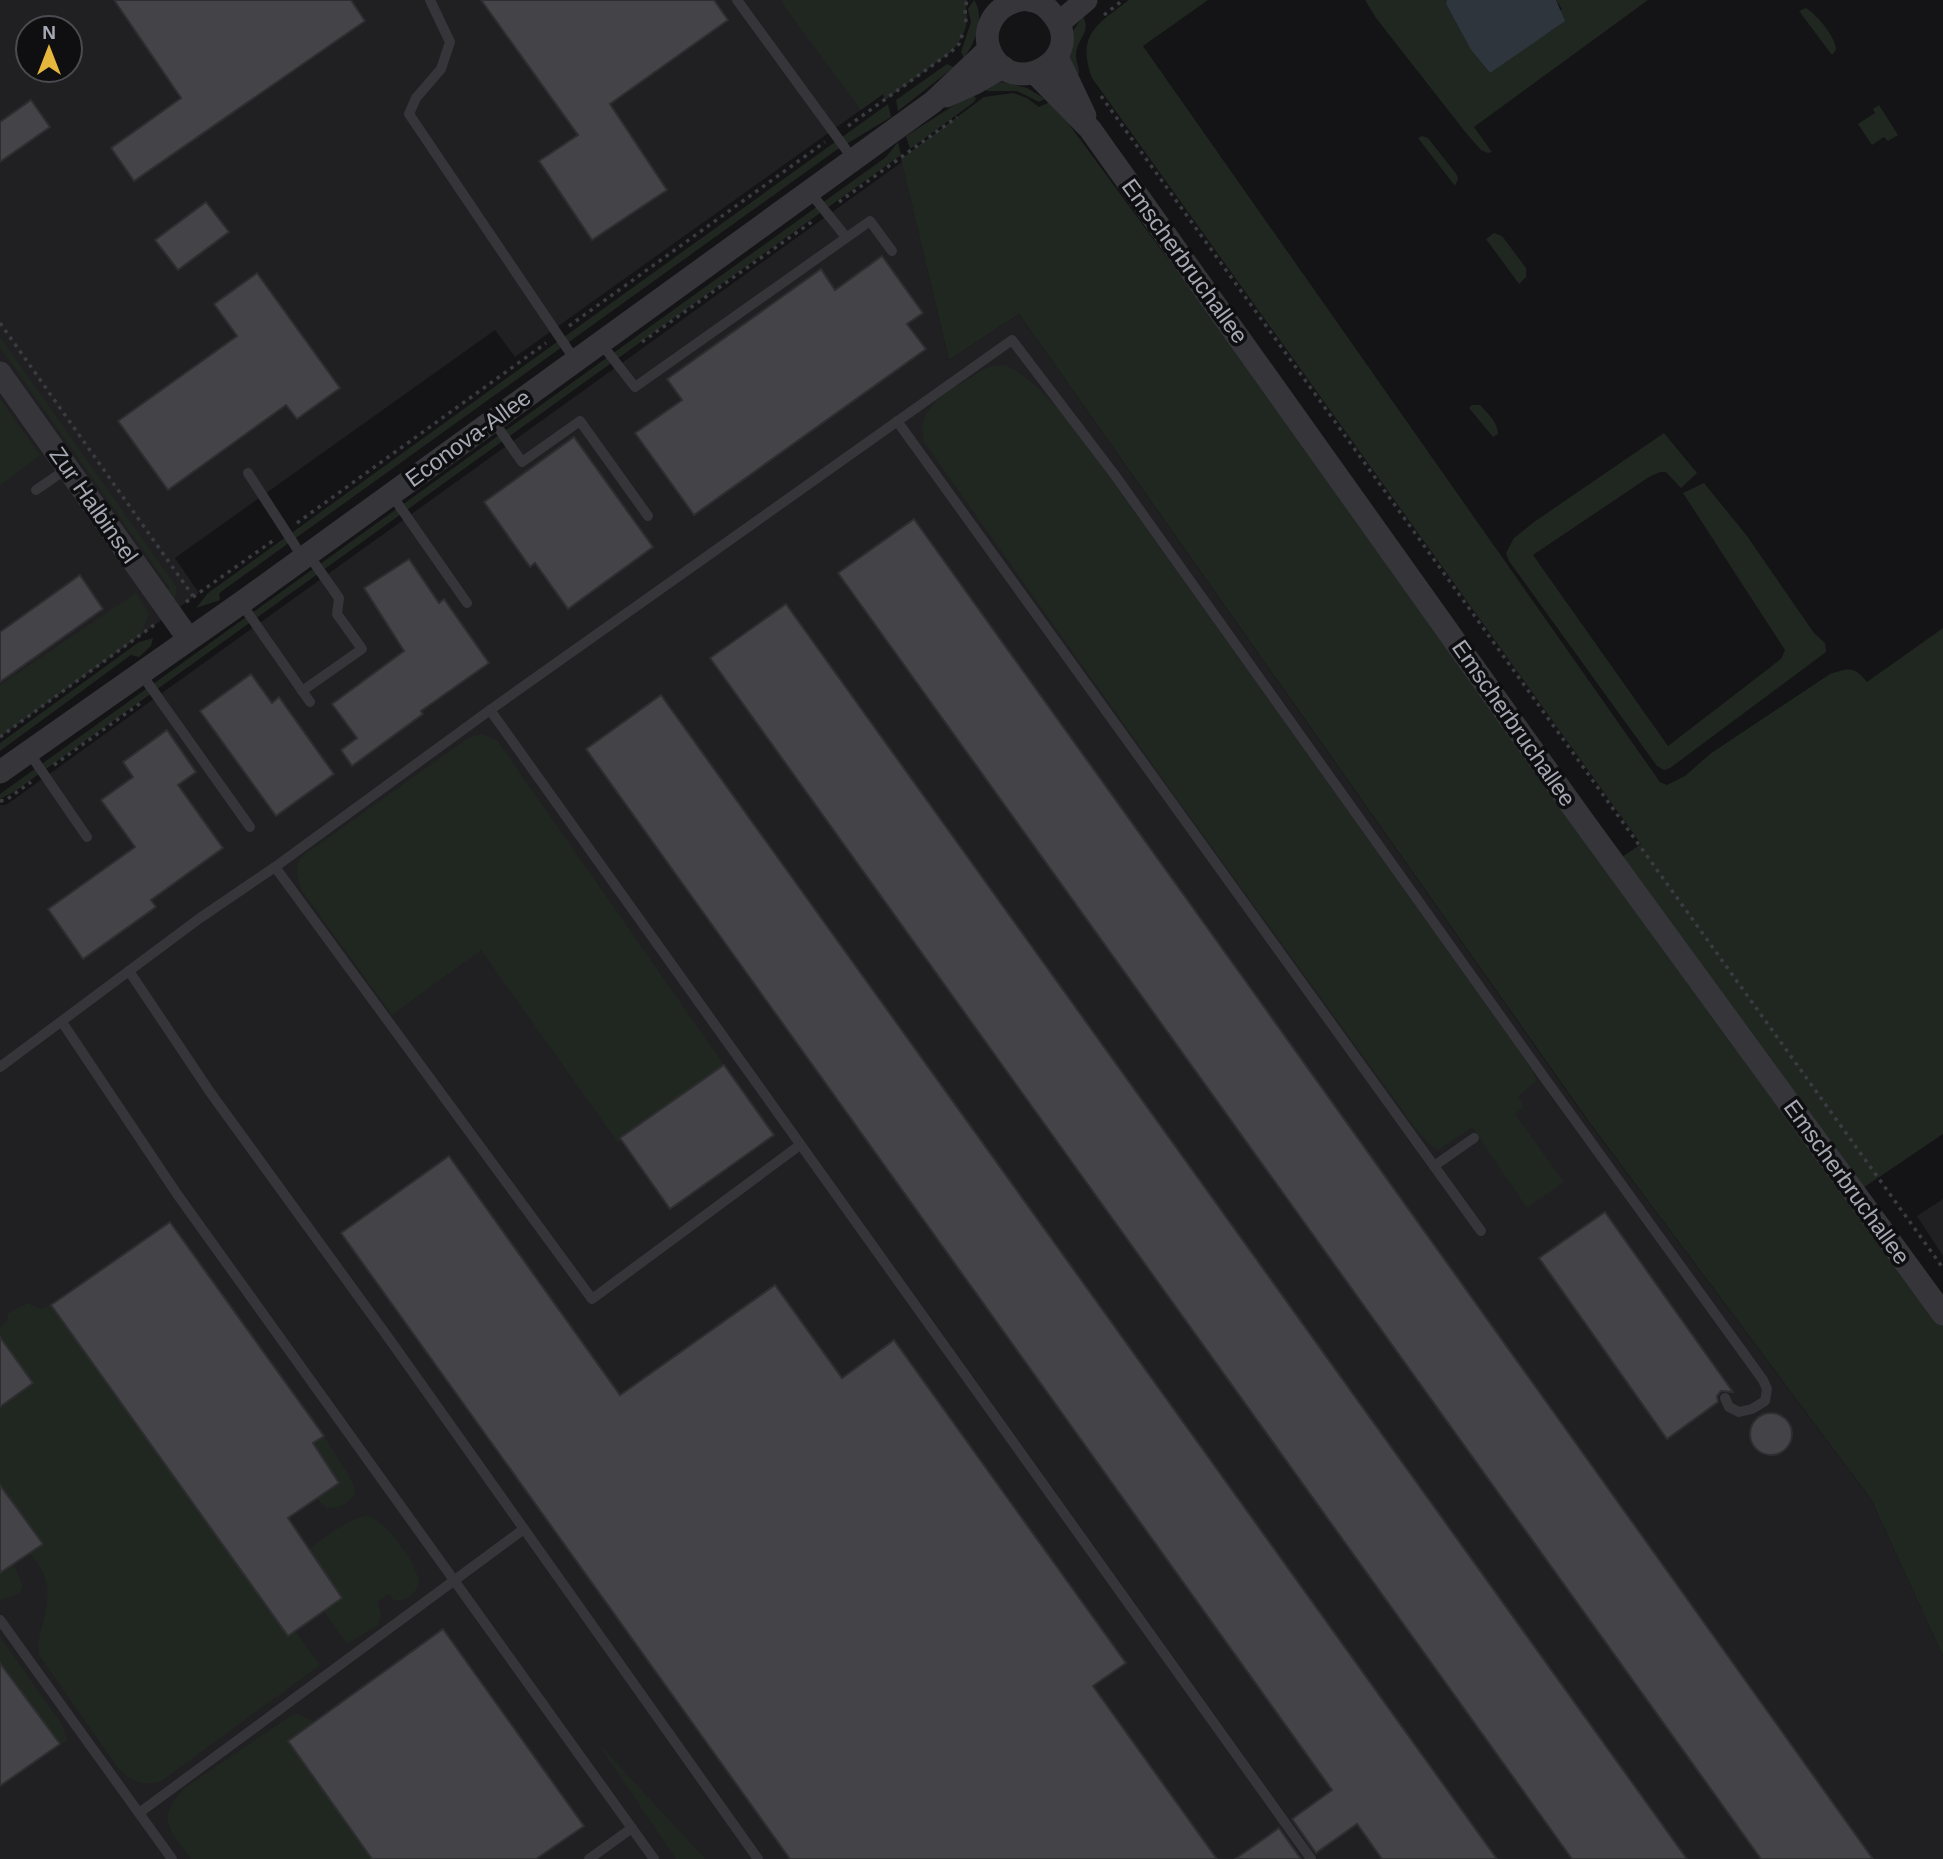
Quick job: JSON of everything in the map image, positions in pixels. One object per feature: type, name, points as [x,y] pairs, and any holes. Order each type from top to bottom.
[{"type":"street","points":[[1024,5],[1062,36],[1057,57],[1049,66],[1035,73],[1013,72],[996,58],[989,26],[1024,5],[1093,9]]},
{"type":"street","name":"Emscherbruchallee","points":[[1057,57],[1090,129]]},
{"type":"street","name":"Econova-Allee","points":[[0,772],[241,603],[492,419],[996,58]]},
{"type":"street","name":"Emscherbruchallee","points":[[1035,73],[1090,129],[1578,814],[1943,1314]]},
{"type":"street","name":"Zur Halbinsel","points":[[0,373],[188,638]]},
{"type":"lane","points":[[430,0],[450,42],[441,69],[416,98],[409,114],[575,360]]},
{"type":"lane","points":[[737,0],[853,159]]},
{"type":"lane","points":[[809,191],[846,237]]},
{"type":"lane","points":[[600,342],[635,387],[870,220],[892,251]]},
{"type":"lane","points":[[0,1067],[200,918],[1012,340],[1114,474],[1768,1389],[1765,1401],[1752,1409],[1739,1412],[1729,1407],[1725,1398]]},
{"type":"lane","points":[[492,419],[522,462],[580,421],[649,516]]},
{"type":"lane","points":[[897,421],[1481,1231]]},
{"type":"lane","points":[[36,489],[68,468]]},
{"type":"lane","points":[[248,473],[286,531],[339,598],[337,614],[362,649],[302,691]]},
{"type":"lane","points":[[391,494],[467,603]]},
{"type":"lane","points":[[241,603],[310,702]]},
{"type":"lane","points":[[139,672],[250,827]]},
{"type":"lane","points":[[490,710],[1311,1859]]},
{"type":"lane","points":[[28,751],[88,837]]},
{"type":"lane","points":[[275,867],[592,1299],[800,1145]]},
{"type":"lane","points":[[129,971],[210,1092],[758,1859]]},
{"type":"lane","points":[[62,1022],[177,1194],[654,1859]]},
{"type":"lane","points":[[1434,1167],[1474,1138]]},
{"type":"lane","points":[[139,1813],[524,1529]]},
{"type":"lane","points":[[0,1620],[172,1859]]},
{"type":"lane","points":[[589,1859],[632,1828]]},
{"type":"path","points":[[0,737],[951,52],[964,32],[967,0]]},
{"type":"path","points":[[1093,9],[1124,0]]},
{"type":"path","points":[[1095,88],[1943,1268]]},
{"type":"path","points":[[0,323],[193,596]]},
{"type":"shaded area","points":[[0,0],[967,0],[967,20],[885,100],[883,94],[515,357],[495,330],[175,558],[199,593],[0,737]]},
{"type":"shaded area","points":[[780,0],[967,0],[967,23],[962,37],[951,52],[885,100],[883,94],[861,110]]},
{"type":"shaded area","points":[[974,0],[979,14],[978,30],[964,58],[961,52],[971,22],[968,9]]},
{"type":"shaded area","points":[[1129,0],[1208,0],[1143,46],[1660,782],[1667,785],[1685,776],[1710,754],[1830,674],[1851,670],[1867,682],[1943,628],[1943,1134],[1854,1194],[1943,1307],[1943,1656],[1871,1499],[1589,1122],[1019,314],[949,360],[901,159],[984,97],[1013,93],[1027,98],[1039,107],[1052,101],[1612,864],[1641,844],[1092,78],[1087,51],[1092,32],[1107,16]]},
{"type":"shaded area","points":[[1365,0],[1447,0],[1446,4],[1471,50],[1490,73],[1562,9],[1556,0],[1648,0],[1474,127],[1492,152],[1488,153],[1481,150],[1466,133],[1376,18]]},
{"type":"shaded area","points":[[1447,0],[1556,0],[1565,21],[1490,73],[1471,50],[1446,4]]},
{"type":"shaded area","points":[[1806,8],[1833,39],[1836,50],[1832,55],[1799,11]]},
{"type":"shaded area","points":[[1083,17],[1086,27],[1076,55],[1079,73],[1074,78],[1069,53],[1070,39]]},
{"type":"shaded area","points":[[947,64],[954,67],[898,111],[896,100]]},
{"type":"shaded area","points":[[1002,82],[1027,88],[1045,99],[1039,102],[1017,91],[987,91],[985,87]]},
{"type":"shaded area","points":[[973,93],[976,99],[974,102],[910,149],[906,136]]},
{"type":"shaded area","points":[[888,104],[891,117],[835,151],[222,591],[219,594],[220,600],[196,608],[208,593]]},
{"type":"shaded area","points":[[1879,105],[1898,135],[1888,141],[1884,137],[1872,145],[1858,124],[1875,113],[1873,109]]},
{"type":"shaded area","points":[[1418,138],[1428,138],[1457,175],[1455,186]]},
{"type":"shaded area","points":[[898,142],[901,155],[14,792],[0,799],[0,794],[886,157]]},
{"type":"shaded area","points":[[902,162],[949,360],[1019,314],[1587,1120],[1871,1499],[1943,1656],[1943,1859],[0,1859],[0,805],[6,805]]},
{"type":"shaded area","points":[[1494,233],[1502,236],[1526,268],[1526,277],[1519,284],[1486,239]]},
{"type":"shaded area","points":[[0,337],[177,588],[174,603],[165,593],[170,588],[0,347]]},
{"type":"shaded area","points":[[1005,365],[1031,382],[1071,423],[1532,1069],[1537,1081],[1518,1096],[1524,1107],[1515,1114],[1564,1182],[1527,1208],[1472,1127],[1439,1150],[1418,1132],[1174,795],[924,442],[925,417],[939,398],[982,370]]},
{"type":"shaded area","points":[[0,399],[40,455],[0,485]]},
{"type":"shaded area","points":[[1472,405],[1480,405],[1489,415],[1498,434],[1493,437],[1469,408]]},
{"type":"shaded area","points":[[1664,433],[1697,473],[1681,488],[1666,472],[1660,472],[1533,555],[1668,746],[1781,659],[1785,650],[1683,493],[1704,483],[1747,536],[1814,633],[1825,643],[1826,652],[1664,770],[1657,766],[1509,561],[1506,553],[1514,538],[1534,522]]},
{"type":"shaded area","points":[[136,593],[149,614],[140,635],[0,737],[0,685]]},
{"type":"shaded area","points":[[153,638],[151,646],[139,657],[131,655],[0,751],[0,743],[139,642]]},
{"type":"shaded area","points":[[481,734],[497,740],[724,1065],[620,1138],[619,1144],[481,950],[392,1015],[299,884],[297,866],[307,852],[468,738]]},
{"type":"shaded area","points":[[1943,1199],[1943,1256],[1917,1216]]},
{"type":"shaded area","points":[[27,1303],[41,1309],[51,1305],[288,1636],[296,1632],[320,1665],[160,1782],[137,1781],[118,1768],[39,1655],[39,1641],[48,1597],[46,1580],[30,1553],[42,1544],[0,1485],[0,1328],[8,1320],[7,1314]]},
{"type":"shaded area","points":[[324,1436],[353,1483],[355,1494],[340,1506],[327,1508],[317,1498],[339,1482],[313,1443]]},
{"type":"shaded area","points":[[366,1516],[382,1525],[400,1544],[414,1567],[419,1585],[406,1599],[394,1600],[389,1594],[377,1602],[381,1613],[378,1625],[347,1644],[324,1611],[342,1598],[309,1549],[343,1525]]},
{"type":"shaded area","points":[[14,1564],[23,1587],[19,1594],[0,1600],[0,1565],[5,1570]]},
{"type":"shaded area","points":[[0,1637],[63,1726],[67,1741],[60,1744],[0,1663]]},
{"type":"shaded area","points":[[295,1713],[314,1721],[288,1742],[372,1859],[191,1859],[169,1825],[169,1809],[174,1800],[183,1789]]},
{"type":"shaded area","points":[[597,1742],[705,1859],[676,1859]]},
{"type":"building","points":[[114,0],[351,0],[365,21],[134,181],[111,148],[181,98]]},
{"type":"building","points":[[481,0],[714,0],[728,20],[610,104],[667,190],[592,240],[539,161],[578,135]]},
{"type":"building","points":[[31,100],[50,127],[0,162],[0,122]]},
{"type":"building","points":[[206,202],[229,232],[178,270],[155,240]]},
{"type":"building","points":[[882,256],[923,313],[907,324],[926,349],[694,515],[635,433],[682,400],[667,379],[821,269],[835,290]]},
{"type":"building","points":[[257,273],[340,388],[297,419],[286,405],[168,490],[118,421],[237,336],[214,304]]},
{"type":"building","points":[[574,437],[653,547],[568,609],[535,563],[530,567],[484,502]]},
{"type":"building","points":[[914,519],[1873,1859],[1761,1859],[838,573]]},
{"type":"building","points":[[409,559],[439,603],[444,599],[489,663],[421,711],[423,714],[352,766],[341,750],[357,738],[332,704],[404,651],[364,588]]},
{"type":"building","points":[[80,575],[103,609],[0,682],[0,632]]},
{"type":"building","points":[[786,604],[1687,1859],[1572,1859],[710,658]]},
{"type":"building","points":[[251,674],[272,703],[279,697],[334,774],[276,816],[200,711]]},
{"type":"building","points":[[661,695],[1497,1859],[1382,1859],[1357,1824],[1316,1853],[1292,1819],[1332,1790],[586,749]]},
{"type":"building","points":[[167,730],[196,772],[178,785],[223,848],[151,900],[156,907],[83,959],[48,909],[135,847],[101,800],[133,777],[123,762]]},
{"type":"building","points":[[724,1065],[774,1135],[670,1209],[620,1138]]},
{"type":"building","points":[[449,1156],[620,1395],[775,1285],[842,1378],[894,1340],[1126,1663],[1093,1686],[1217,1859],[790,1859],[341,1233]]},
{"type":"building","points":[[1605,1212],[1733,1392],[1721,1391],[1717,1396],[1718,1402],[1667,1439],[1539,1258]]},
{"type":"building","points":[[170,1222],[324,1436],[313,1443],[339,1483],[288,1518],[342,1598],[288,1636],[51,1305]]},
{"type":"building","points":[[0,1337],[33,1383],[0,1407]]},
{"type":"building","points":[[1771,1413],[1786,1419],[1792,1434],[1786,1449],[1771,1455],[1756,1449],[1750,1434],[1756,1419]]},
{"type":"building","points":[[0,1485],[43,1544],[0,1573]]},
{"type":"building","points":[[443,1629],[584,1826],[536,1859],[372,1859],[288,1741]]},
{"type":"building","points":[[0,1663],[60,1744],[0,1786]]},
{"type":"building","points":[[1279,1828],[1301,1859],[1235,1859]]}]
